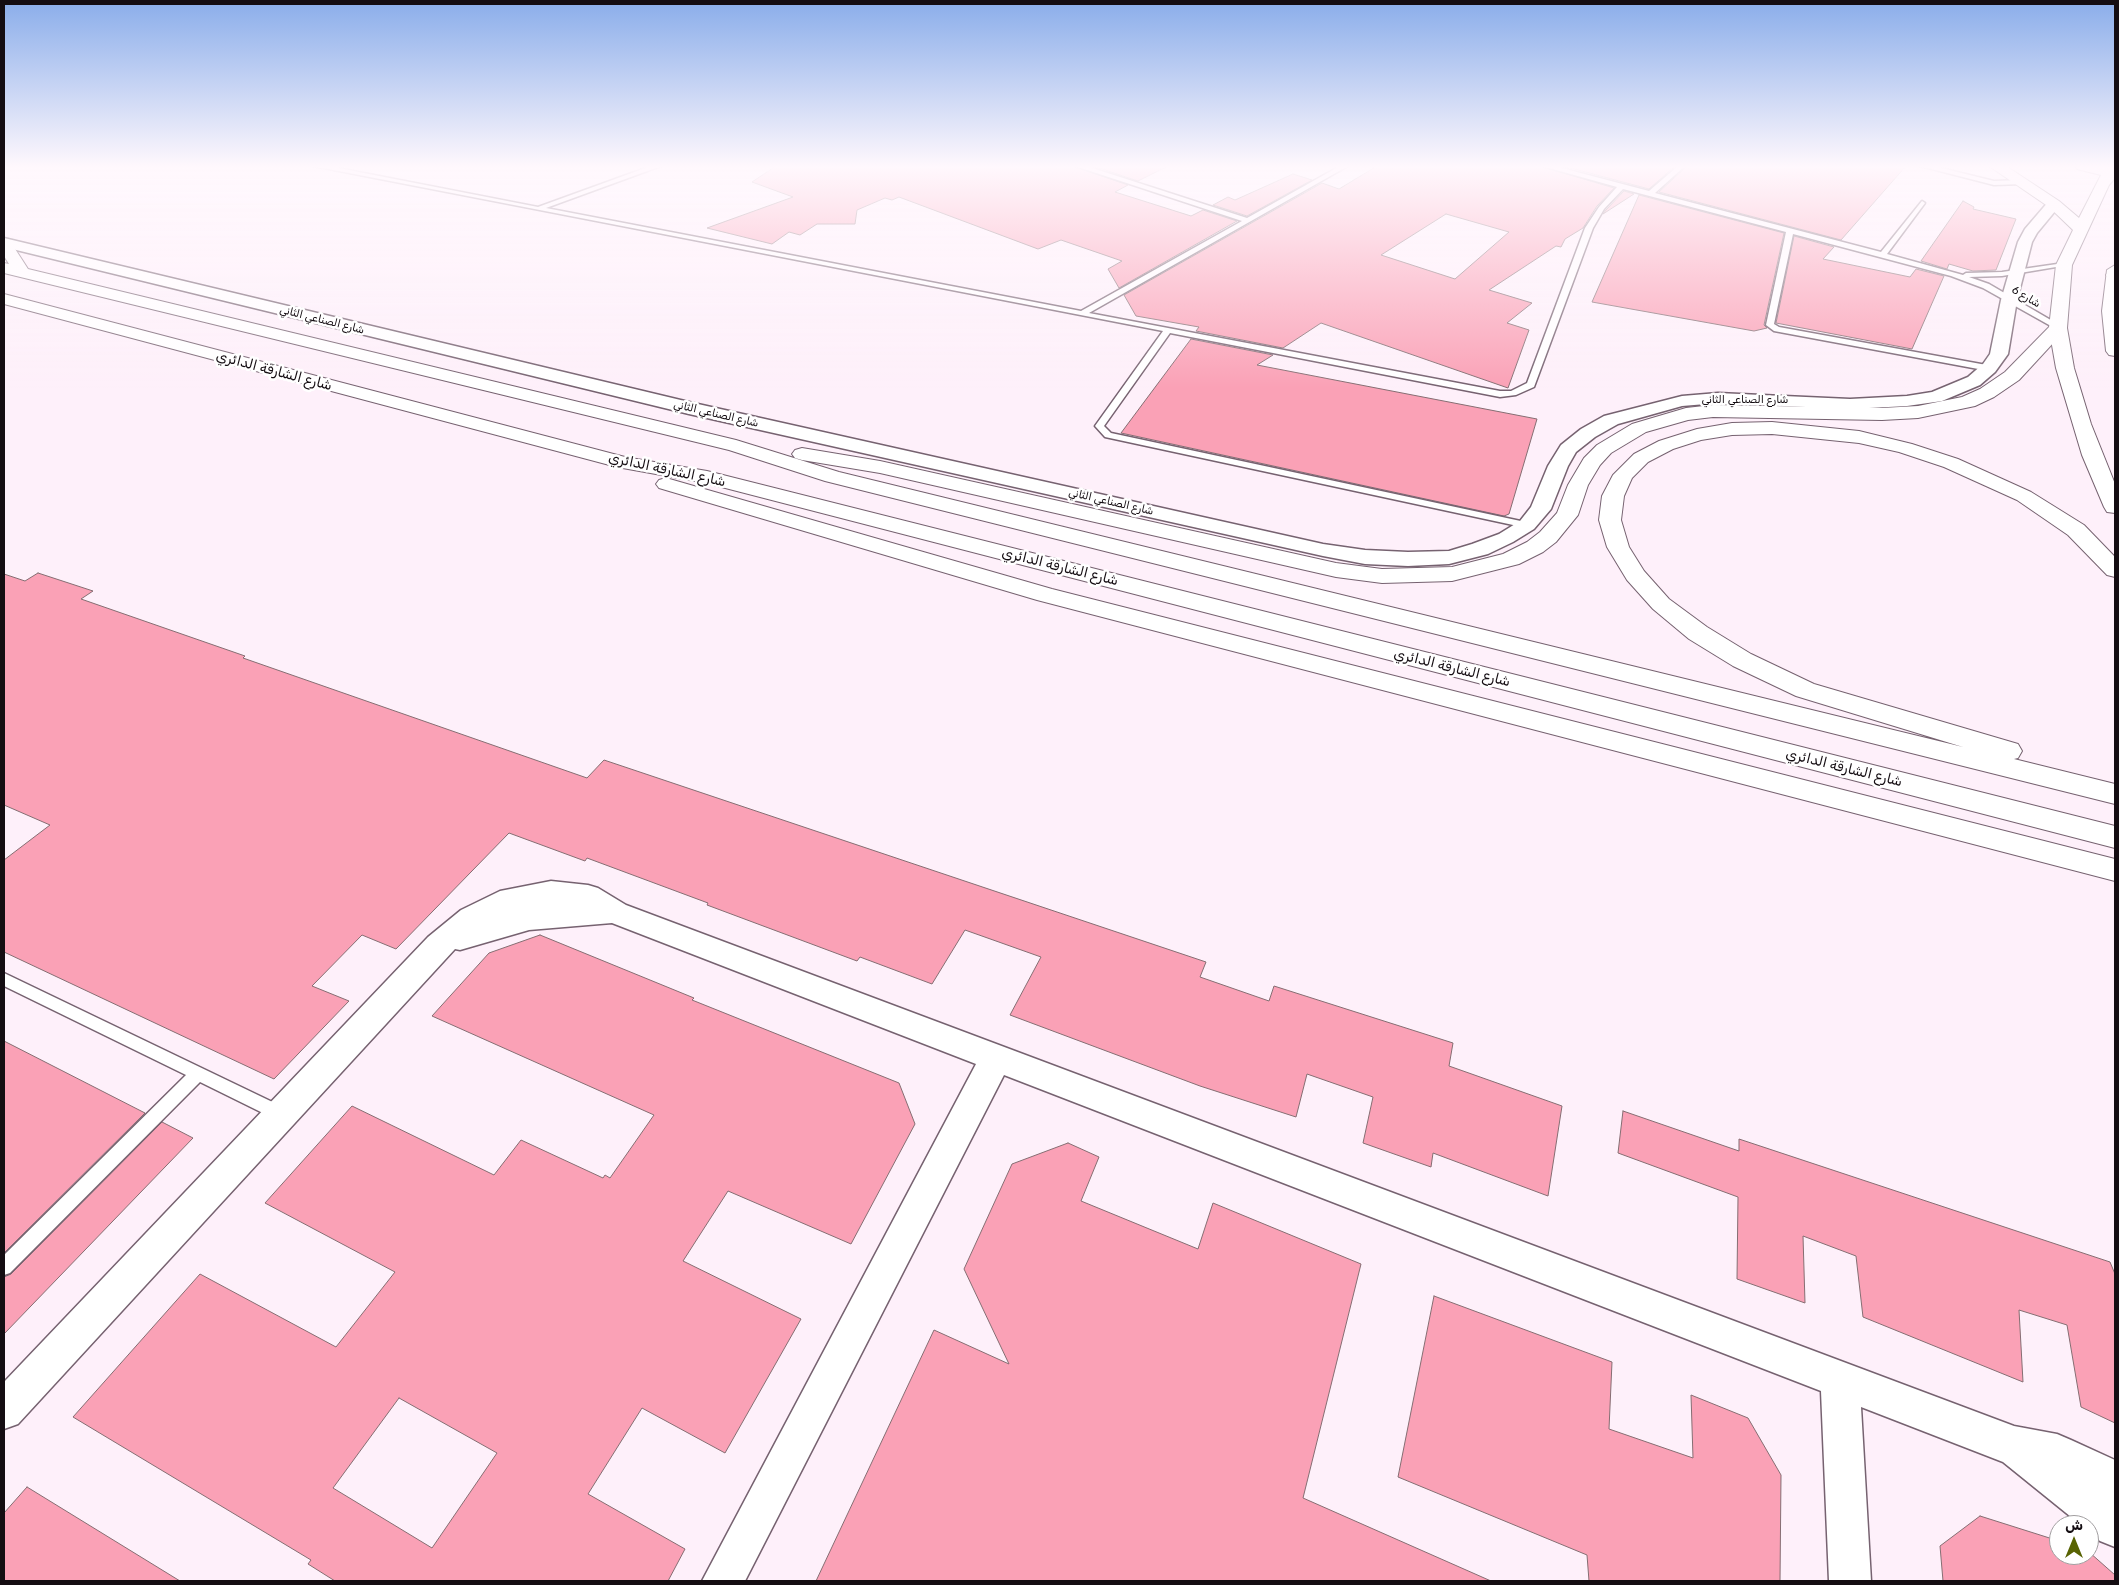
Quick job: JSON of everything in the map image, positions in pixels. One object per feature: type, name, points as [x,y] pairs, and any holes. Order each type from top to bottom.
[{"type":"main road","points":[[2076,240],[2064,265],[2058,328],[2065,368],[2081,424],[2092,455],[2115,507]]},
{"type":"main road","points":[[4,244],[13,270],[736,446],[832,477],[2109,793]]},
{"type":"main road","points":[[2115,274],[2110,311],[2115,351]]},
{"type":"main road","name":"شارع الشارقة الدائري","points":[[4,299],[624,463],[707,477],[2115,837]]},
{"type":"main road","points":[[736,446],[836,458],[872,465],[1336,570],[1382,576],[1452,574],[1511,559],[1535,547],[1548,537],[1566,514],[1578,485],[1591,462],[1604,450],[1639,428],[1686,414],[1713,410],[1882,414],[1918,412],[1968,402],[1987,393],[2012,376],[2058,328]]},
{"type":"main road","points":[[2109,793],[2048,766],[1996,746],[1805,690],[1742,660],[1698,633],[1661,604],[1635,575],[1618,547],[1610,520],[1612,496],[1623,476],[1641,458],[1666,445],[1697,435],[1732,429],[1798,430],[1859,438],[1905,448],[1951,463],[2024,496],[2076,530],[2115,570]]},
{"type":"main road","points":[[624,463],[658,481],[683,491],[850,537],[1045,595],[2115,870]]},
{"type":"street","name":"شارع الصناعي الثاني","points":[[4,244],[689,408],[1323,550],[1365,557],[1408,559],[1449,557],[1480,549],[1506,538],[1527,525],[1541,509],[1558,466],[1568,449],[1588,433],[1619,418],[1682,401],[1718,398],[1850,404],[1907,401],[1936,397],[1974,381],[1989,368],[1999,354],[2009,300],[2027,240]]},
{"type":"street","points":[[4,1410],[438,946],[484,930],[529,918],[573,913],[616,913],[2014,1446],[2057,1454],[2104,1476],[2115,1484]]},
{"type":"street","points":[[724,1581],[996,1058]]},
{"type":"street","points":[[1840,1380],[1850,1581]]},
{"type":"street","points":[[2014,1446],[2060,1480],[2115,1526]]},
{"type":"lane","points":[[698,240],[1500,394],[1524,390],[1531,385],[1585,240]]},
{"type":"lane","points":[[1081,314],[1214,240]]},
{"type":"lane","points":[[1788,240],[1770,325],[1776,329],[1989,368]]},
{"type":"lane","name":"شارع 6","points":[[1823,240],[1954,274],[1986,286],[2058,328]]},
{"type":"lane","points":[[1882,256],[1894,240]]},
{"type":"lane","name":"شارع 6","points":[[1954,274],[2016,272],[2064,265]]},
{"type":"lane","points":[[1167,331],[1099,426],[1108,435],[1527,525]]},
{"type":"lane","points":[[4,979],[281,1114]]},
{"type":"lane","points":[[4,1267],[198,1074]]},
{"type":"building","points":[[756,240],[778,240],[772,244]]},
{"type":"building","points":[[1014,240],[1204,240],[1119,288],[1108,269],[1122,261],[1061,240],[1038,249]]},
{"type":"building","points":[[1221,240],[1405,240],[1381,255],[1455,279],[1500,240],[1565,240],[1561,247],[1556,246],[1489,290],[1532,303],[1507,323],[1529,330],[1508,388],[1321,323],[1283,348],[1196,331],[1199,327],[1136,316],[1124,295]]},
{"type":"building","points":[[1619,240],[1782,240],[1764,325],[1767,328],[1754,331],[1592,302]]},
{"type":"building","points":[[1793,240],[1808,240],[1834,247],[1823,259],[1910,277],[1916,269],[1944,276],[1912,349],[1776,323]]},
{"type":"building","points":[[1936,240],[2008,240],[1996,270],[1973,271],[1949,264],[1947,269],[1921,261]]},
{"type":"building","points":[[1191,339],[1273,355],[1257,365],[1537,419],[1509,514],[1504,516],[1121,433]]},
{"type":"building","points":[[38,573],[93,591],[81,599],[245,656],[243,658],[587,778],[604,760],[1206,962],[1200,977],[1269,1001],[1274,986],[1453,1043],[1449,1066],[1562,1106],[1548,1196],[1433,1153],[1431,1167],[1363,1143],[1373,1097],[1307,1074],[1296,1117],[1200,1086],[1010,1015],[1041,957],[965,930],[932,984],[860,957],[857,961],[587,858],[585,861],[509,833],[396,949],[362,935],[312,986],[349,1001],[274,1079],[4,952],[4,860],[50,825],[4,805],[4,574],[25,581]]},
{"type":"building","points":[[540,935],[694,998],[692,1000],[899,1083],[915,1124],[851,1244],[728,1191],[683,1261],[801,1319],[725,1453],[642,1408],[588,1494],[685,1549],[668,1581],[335,1581],[308,1564],[311,1560],[73,1417],[200,1274],[336,1347],[395,1272],[265,1203],[352,1106],[494,1175],[521,1140],[603,1178],[605,1175],[610,1178],[654,1115],[432,1016],[489,953]],"holes":[[[399,1398],[497,1453],[432,1548],[333,1488]]]},
{"type":"building","points":[[4,1041],[145,1113],[4,1253]]},
{"type":"building","points":[[1623,1111],[1739,1151],[1739,1139],[2110,1262],[2115,1274],[2115,1423],[2081,1407],[2067,1325],[2019,1310],[2023,1382],[1863,1317],[1856,1256],[1803,1236],[1805,1303],[1737,1279],[1738,1197],[1618,1153]]},
{"type":"building","points":[[162,1122],[193,1138],[4,1334],[4,1277],[11,1274]]},
{"type":"building","points":[[1068,1143],[1099,1157],[1081,1201],[1198,1249],[1213,1203],[1361,1264],[1303,1498],[1491,1581],[816,1581],[934,1330],[1009,1364],[964,1269],[1012,1164]]},
{"type":"building","points":[[1434,1296],[1612,1362],[1609,1429],[1693,1458],[1691,1395],[1748,1418],[1781,1475],[1780,1581],[1589,1581],[1587,1555],[1398,1477]]},
{"type":"building","points":[[27,1487],[180,1581],[4,1581],[4,1513]]},
{"type":"building","points":[[1980,1516],[2049,1538],[2049,1565],[2099,1565],[2099,1561],[2115,1575],[2115,1581],[1943,1581],[1940,1546]]}]
